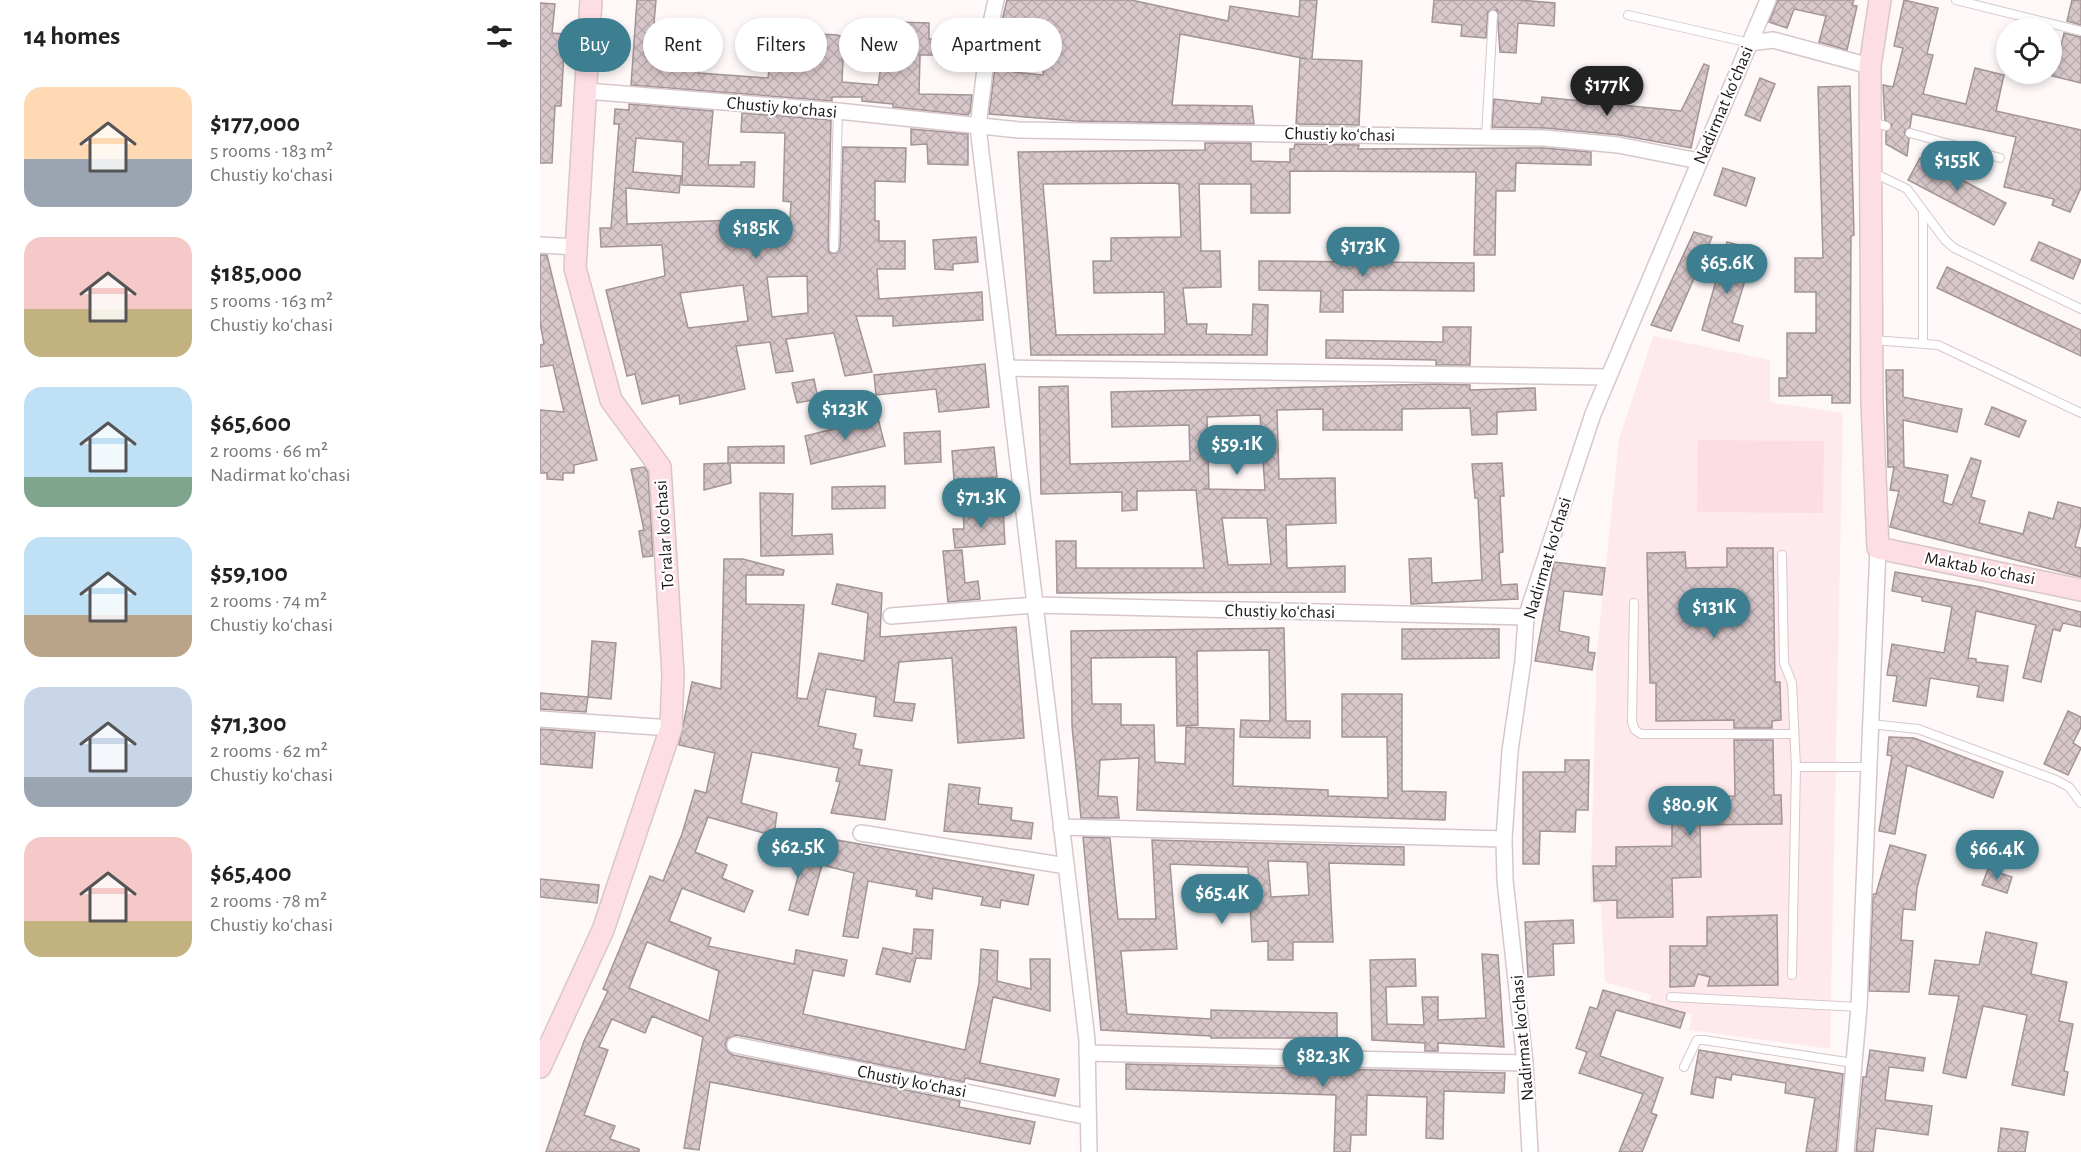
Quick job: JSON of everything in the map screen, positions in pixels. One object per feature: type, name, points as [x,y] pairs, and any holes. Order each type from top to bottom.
[{"type":"street","name":"Toʻralar koʻchasi","points":[[540,1067],[603,930],[672,728],[673,674],[660,467],[610,400],[575,268],[591,0]]},
{"type":"street","points":[[996,0],[990,27],[978,127],[1087,1053],[1089,1152]]},
{"type":"street","name":"Nadirmat koʻchasi","points":[[1530,1152],[1525,1063],[1506,880],[1504,839],[1510,751],[1524,661],[1526,617],[1593,414],[1768,0]]},
{"type":"street","points":[[1846,1152],[1859,1007],[1878,548],[1870,171],[1878,124],[1870,66],[1880,0]]},
{"type":"street","points":[[1750,42],[1773,40],[1870,66]]},
{"type":"street","name":"Chustiy koʻchasi","points":[[586,91],[838,111],[1019,130],[1486,136],[1618,145],[1699,161]]},
{"type":"street","points":[[540,245],[576,247]]},
{"type":"street","points":[[1007,368],[1608,377]]},
{"type":"street","name":"Maktab koʻchasi","points":[[1878,548],[2081,590]]},
{"type":"street","name":"Chustiy koʻchasi","points":[[891,616],[1035,605],[1526,617]]},
{"type":"street","points":[[540,719],[672,728]]},
{"type":"street","points":[[1061,827],[1504,839]]},
{"type":"street","points":[[861,832],[1066,866]]},
{"type":"street","name":"Chustiy koʻchasi","points":[[735,1045],[1089,1117]]},
{"type":"street","points":[[1087,1053],[1525,1063]]},
{"type":"lane","points":[[1956,0],[2081,31]]},
{"type":"lane","points":[[1486,136],[1493,15]]},
{"type":"lane","points":[[1628,15],[1750,42]]},
{"type":"lane","points":[[834,248],[838,111]]},
{"type":"lane","points":[[1910,133],[2000,158]]},
{"type":"lane","points":[[1870,171],[1907,189],[1945,240],[1954,248],[2081,309]]},
{"type":"lane","points":[[1923,209],[1923,344]]},
{"type":"lane","points":[[1872,340],[1923,344],[1952,351],[2081,413]]},
{"type":"lane","points":[[1782,555],[1784,663],[1792,683],[1796,767],[1792,975]]},
{"type":"lane","points":[[1634,603],[1632,722],[1635,730],[1641,734],[1794,734]]},
{"type":"lane","points":[[1870,724],[1918,729],[2046,776],[2069,787],[2081,804]]},
{"type":"lane","points":[[1796,767],[1868,767]]},
{"type":"lane","points":[[1671,998],[1859,1007]]},
{"type":"lane","points":[[1683,1067],[1697,1040],[1853,1062]]},
{"type":"shaded area","points":[[1653,336],[1770,360],[1770,402],[1843,413],[1830,1049],[1689,1030],[1692,1015],[1649,1003],[1651,995],[1605,982],[1601,904],[1590,903],[1597,651],[1619,439]]},
{"type":"shaded area","points":[[1698,440],[1824,441],[1823,513],[1697,512]]},
{"type":"building","points":[[637,0],[656,0],[654,18],[643,18],[643,72],[699,72],[768,78],[769,72],[827,72],[827,34],[839,36],[839,72],[842,72],[842,82],[878,85],[880,72],[919,72],[919,23],[929,23],[931,55],[920,55],[919,94],[972,95],[968,115],[893,107],[893,104],[862,101],[862,97],[832,97],[832,101],[631,85]]},
{"type":"building","points":[[1007,0],[1131,0],[1228,21],[1230,6],[1299,17],[1300,0],[1317,0],[1312,59],[1362,61],[1359,125],[1296,124],[1300,58],[1307,59],[1180,34],[1172,105],[1252,106],[1254,124],[1075,121],[989,114],[994,72],[1043,75],[1043,72],[1062,72],[1062,18],[1003,18]]},
{"type":"building","points":[[1434,0],[1519,0],[1555,3],[1554,26],[1518,23],[1516,53],[1500,52],[1497,10],[1488,12],[1486,38],[1461,36],[1462,25],[1432,22]]},
{"type":"building","points":[[1778,0],[1854,0],[1852,5],[1857,6],[1847,50],[1819,42],[1826,16],[1794,9],[1787,28],[1769,22]]},
{"type":"building","points":[[1904,0],[1938,8],[1927,54],[1933,55],[1923,94],[1966,104],[1975,68],[1996,73],[1996,84],[2002,84],[1996,111],[2081,130],[2081,188],[2070,212],[2052,205],[2054,199],[2004,187],[2016,137],[1912,114],[1910,127],[1904,132],[1909,139],[1907,156],[1886,144],[1886,132],[1892,125],[1885,120],[1883,85],[1893,87],[1903,48],[1894,46]]},
{"type":"building","points":[[2072,0],[2081,0],[2081,25],[2067,21]]},
{"type":"building","points":[[540,3],[555,4],[552,33],[558,33],[558,72],[563,72],[561,106],[555,106],[552,163],[540,163]]},
{"type":"building","points":[[2064,33],[2081,37],[2081,83],[2062,78]]},
{"type":"building","points":[[1704,64],[1709,66],[1691,148],[1619,135],[1545,128],[1492,127],[1494,99],[1541,104],[1542,97],[1681,111]]},
{"type":"building","points":[[1760,78],[1775,84],[1760,121],[1745,115]]},
{"type":"building","points":[[1850,86],[1854,235],[1851,236],[1850,403],[1832,403],[1832,395],[1779,396],[1779,378],[1787,378],[1787,333],[1816,333],[1816,292],[1795,292],[1795,258],[1823,258],[1818,87]]},
{"type":"building","points":[[629,104],[713,111],[708,165],[741,165],[741,162],[755,162],[754,187],[682,185],[683,142],[636,138],[633,172],[681,176],[679,193],[626,188],[627,224],[790,218],[791,202],[783,201],[785,133],[741,132],[742,113],[831,120],[828,248],[830,253],[836,253],[840,248],[843,147],[906,148],[905,182],[875,181],[875,221],[879,221],[879,241],[905,241],[905,269],[877,269],[879,299],[982,292],[983,320],[893,326],[893,316],[856,316],[872,372],[845,376],[834,333],[786,339],[793,371],[776,373],[770,342],[736,346],[745,389],[680,404],[679,395],[642,404],[635,374],[627,376],[606,290],[665,276],[662,245],[601,247],[600,228],[611,228],[619,124],[614,124],[615,109],[629,110]],"holes":[[[807,276],[808,313],[772,317],[767,277]],[[743,285],[748,321],[688,328],[680,293]]]},
{"type":"building","points":[[911,129],[968,134],[968,165],[928,164],[927,144],[911,145]]},
{"type":"building","points":[[1205,143],[1251,143],[1251,161],[1290,162],[1290,149],[1294,149],[1295,144],[1359,145],[1358,149],[1543,148],[1591,152],[1591,165],[1516,163],[1515,191],[1496,191],[1495,255],[1474,255],[1476,172],[1290,171],[1290,213],[1251,213],[1251,184],[1199,184],[1201,251],[1220,251],[1221,287],[1183,288],[1187,324],[1207,324],[1206,334],[1252,335],[1253,304],[1268,305],[1267,355],[1031,355],[1018,152],[1205,150]],"holes":[[[1043,184],[1179,184],[1181,237],[1111,238],[1111,261],[1093,261],[1094,293],[1164,292],[1165,334],[1056,335]]]},
{"type":"building","points":[[1920,158],[2006,203],[1994,225],[1908,180]]},
{"type":"building","points":[[1723,168],[1755,178],[1746,206],[1714,195]]},
{"type":"building","points":[[1694,232],[1712,237],[1671,331],[1651,325]]},
{"type":"building","points":[[976,237],[978,262],[953,264],[953,270],[935,269],[933,240]]},
{"type":"building","points":[[1727,242],[1747,247],[1739,275],[1746,277],[1732,323],[1743,326],[1739,341],[1702,330]]},
{"type":"building","points":[[2039,242],[2081,260],[2073,279],[2031,260]]},
{"type":"building","points":[[540,255],[547,255],[597,460],[574,465],[574,473],[563,473],[563,480],[547,479],[547,473],[540,473],[540,410],[564,412],[553,365],[540,367],[540,345],[544,344],[540,322]]},
{"type":"building","points":[[1259,261],[1474,263],[1474,291],[1343,290],[1343,312],[1320,312],[1321,291],[1259,290]]},
{"type":"building","points":[[1947,267],[2081,330],[2081,356],[1937,288]]},
{"type":"building","points":[[1443,327],[1471,327],[1470,365],[1436,365],[1436,360],[1326,358],[1326,340],[1443,342]]},
{"type":"building","points":[[985,364],[989,407],[939,412],[936,389],[876,395],[874,375]]},
{"type":"building","points":[[1886,370],[1903,370],[1903,397],[1962,409],[1957,432],[1903,420],[1904,467],[1948,475],[1943,502],[1952,505],[1971,458],[1981,461],[1971,497],[1985,501],[1979,523],[2023,534],[2029,512],[2053,519],[2058,502],[2081,508],[2081,524],[2075,547],[2081,548],[2081,577],[1890,527],[1899,491],[1890,490],[1894,467],[1888,467]]},
{"type":"building","points":[[814,379],[818,399],[797,403],[792,383]]},
{"type":"building","points":[[1470,385],[1470,390],[1535,388],[1536,410],[1497,412],[1497,434],[1472,435],[1470,408],[1402,409],[1402,430],[1323,430],[1323,409],[1277,410],[1279,479],[1335,478],[1336,523],[1286,525],[1287,568],[1345,566],[1345,592],[1057,593],[1056,541],[1076,541],[1076,568],[1204,568],[1196,490],[1137,491],[1137,510],[1122,511],[1122,492],[1041,494],[1039,387],[1068,386],[1070,464],[1190,461],[1189,425],[1112,427],[1111,392]],"holes":[[[1260,415],[1265,490],[1203,489],[1209,489],[1207,417]],[[1222,518],[1267,518],[1271,564],[1228,565]]]},
{"type":"building","points":[[1992,407],[2026,421],[2019,437],[1985,424]]},
{"type":"building","points":[[878,418],[885,446],[811,464],[805,436]]},
{"type":"building","points":[[940,431],[941,462],[905,464],[904,433]]},
{"type":"building","points":[[784,446],[784,463],[730,463],[731,483],[704,490],[704,464],[728,463],[728,447]]},
{"type":"building","points":[[994,447],[997,477],[954,480],[952,451]]},
{"type":"building","points":[[1502,463],[1504,496],[1500,496],[1503,552],[1499,553],[1501,585],[1517,584],[1518,599],[1411,604],[1409,559],[1431,558],[1432,583],[1482,580],[1478,498],[1475,498],[1472,464]]},
{"type":"building","points":[[644,467],[648,472],[653,556],[643,557],[639,531],[644,530],[631,469]]},
{"type":"building","points":[[885,486],[885,508],[832,509],[832,487]]},
{"type":"building","points":[[760,493],[793,494],[792,536],[832,534],[833,554],[761,556]]},
{"type":"building","points":[[1003,508],[1005,544],[955,548],[953,529],[964,529],[963,511]]},
{"type":"building","points":[[1727,548],[1773,548],[1775,682],[1780,682],[1781,720],[1772,721],[1772,728],[1734,728],[1734,720],[1656,721],[1656,683],[1650,683],[1647,553],[1685,552],[1686,568],[1727,567]]},
{"type":"building","points":[[962,550],[965,583],[978,581],[980,599],[948,602],[943,551]]},
{"type":"building","points":[[724,559],[743,559],[784,570],[783,575],[746,575],[746,604],[804,605],[797,698],[807,699],[819,653],[864,661],[868,613],[832,604],[837,584],[882,593],[880,637],[1016,627],[1024,738],[958,743],[952,658],[899,662],[894,702],[915,704],[912,721],[874,716],[876,697],[826,689],[818,726],[856,734],[853,748],[862,750],[859,765],[892,770],[885,820],[831,813],[840,782],[836,781],[839,768],[752,752],[741,803],[777,813],[774,836],[708,817],[695,852],[727,865],[722,878],[753,891],[744,912],[682,888],[669,921],[711,938],[708,946],[794,964],[796,950],[847,960],[844,976],[813,970],[803,1014],[965,1050],[979,983],[981,949],[998,951],[997,981],[1031,989],[1030,959],[1050,959],[1050,1011],[993,997],[980,1063],[1059,1079],[1055,1096],[965,1078],[964,1082],[737,1035],[728,1038],[725,1044],[728,1052],[733,1055],[960,1101],[959,1107],[1035,1122],[1030,1144],[710,1082],[699,1150],[684,1148],[703,1037],[652,1016],[645,1033],[612,1019],[599,1047],[608,1050],[584,1115],[615,1126],[610,1139],[639,1149],[639,1152],[546,1152],[584,1041],[608,991],[603,989],[650,876],[663,881],[682,834],[695,790],[706,793],[715,753],[679,745],[692,682],[721,689]],"holes":[[[647,942],[719,971],[709,1021],[629,988]]]},
{"type":"building","points":[[1554,562],[1605,568],[1602,595],[1564,591],[1559,631],[1589,637],[1588,652],[1595,653],[1592,670],[1535,661]]},
{"type":"building","points":[[1895,572],[1981,587],[2081,612],[2081,627],[2063,623],[2060,631],[2053,629],[2041,682],[2023,678],[2036,625],[1976,611],[1968,658],[1976,659],[1976,662],[2008,666],[2003,701],[1977,697],[1979,686],[1930,678],[1926,706],[1893,701],[1897,676],[1887,675],[1892,644],[1944,653],[1952,607],[1922,601],[1922,597],[1892,591]]},
{"type":"building","points":[[1284,628],[1286,721],[1310,721],[1310,738],[1240,737],[1241,720],[1270,721],[1269,650],[1197,651],[1198,725],[1177,726],[1176,657],[1091,658],[1092,704],[1121,704],[1121,725],[1154,725],[1155,762],[1185,764],[1186,727],[1234,729],[1233,786],[1328,790],[1328,796],[1388,798],[1387,737],[1342,737],[1342,694],[1402,694],[1402,791],[1446,792],[1445,820],[1137,810],[1139,758],[1100,760],[1098,796],[1117,797],[1119,818],[1081,818],[1072,726],[1071,631]]},
{"type":"building","points":[[1402,629],[1499,629],[1499,658],[1402,659]]},
{"type":"building","points":[[592,641],[616,643],[611,699],[588,697]]},
{"type":"building","points":[[540,693],[588,697],[586,712],[540,709]]},
{"type":"building","points":[[2068,711],[2081,717],[2081,727],[2073,743],[2081,748],[2068,775],[2044,764]]},
{"type":"building","points":[[540,729],[595,733],[592,768],[540,764]]},
{"type":"building","points":[[1889,737],[1914,738],[2003,772],[1993,798],[1907,765],[1895,834],[1879,831],[1892,756],[1887,755]]},
{"type":"building","points":[[1734,740],[1773,740],[1774,795],[1781,795],[1782,824],[1700,825],[1701,877],[1672,878],[1673,917],[1617,918],[1617,900],[1594,901],[1593,866],[1616,866],[1616,847],[1672,846],[1672,797],[1735,796]]},
{"type":"building","points":[[1565,760],[1589,760],[1588,810],[1576,810],[1575,832],[1540,831],[1539,864],[1523,864],[1523,772],[1565,772]]},
{"type":"building","points":[[949,784],[980,788],[978,804],[1012,808],[1011,820],[1033,823],[1031,839],[944,831]]},
{"type":"building","points":[[809,835],[1034,875],[1028,905],[1001,900],[1000,908],[981,905],[983,897],[933,888],[932,899],[916,896],[917,890],[868,881],[858,938],[843,936],[854,873],[822,865],[808,915],[789,910]]},
{"type":"building","points":[[1083,837],[1110,838],[1118,919],[1156,919],[1152,840],[1404,847],[1404,865],[1329,863],[1333,942],[1293,942],[1293,960],[1268,960],[1268,941],[1252,942],[1248,867],[1170,864],[1177,949],[1121,951],[1127,1014],[1211,1019],[1211,1010],[1337,1013],[1337,1038],[1211,1038],[1211,1036],[1101,1030]],"holes":[[[1268,861],[1307,862],[1309,895],[1271,897]]]},
{"type":"building","points":[[1890,845],[1926,855],[1917,888],[1915,910],[1903,909],[1901,940],[1913,941],[1909,992],[1869,991],[1873,894],[1876,894]]},
{"type":"building","points":[[1988,869],[2012,877],[2007,893],[1982,885]]},
{"type":"building","points":[[540,879],[599,885],[597,903],[540,897]]},
{"type":"building","points":[[1777,915],[1778,985],[1708,986],[1710,977],[1698,974],[1694,986],[1670,987],[1670,946],[1707,946],[1707,917]]},
{"type":"building","points":[[1573,920],[1574,943],[1553,944],[1554,975],[1528,977],[1525,922]]},
{"type":"building","points":[[914,929],[933,930],[931,959],[916,958],[910,982],[876,974],[883,948],[912,954]]},
{"type":"building","points":[[1986,932],[2037,943],[2031,974],[2067,982],[2059,1021],[2073,1024],[2064,1071],[2068,1072],[2064,1095],[2012,1085],[2027,1015],[1983,1006],[1966,1078],[1943,1073],[1959,996],[1929,994],[1935,960],[1979,965]]},
{"type":"building","points":[[1482,954],[1498,955],[1504,1047],[1438,1043],[1438,1051],[1425,1051],[1425,1043],[1372,1040],[1370,960],[1415,959],[1416,986],[1386,987],[1387,1024],[1424,1025],[1422,997],[1438,997],[1438,1020],[1486,1018]]},
{"type":"building","points":[[1603,990],[1685,1013],[1680,1028],[1616,1010],[1600,1056],[1663,1078],[1651,1113],[1657,1115],[1642,1152],[1619,1152],[1643,1094],[1579,1073],[1587,1052],[1576,1048],[1590,1007],[1597,1009]]},
{"type":"building","points":[[1699,1050],[1843,1074],[1836,1152],[1806,1152],[1815,1098],[1785,1093],[1786,1083],[1732,1074],[1731,1080],[1716,1077],[1713,1098],[1691,1094]]},
{"type":"building","points":[[1870,1050],[1925,1058],[1923,1071],[1889,1067],[1885,1100],[1932,1106],[1928,1135],[1876,1128],[1873,1152],[1856,1152],[1863,1077],[1866,1077]]},
{"type":"building","points":[[1126,1064],[1505,1073],[1504,1093],[1444,1091],[1443,1139],[1426,1138],[1427,1097],[1367,1095],[1366,1135],[1351,1135],[1350,1152],[1334,1152],[1336,1095],[1126,1089]]},
{"type":"building","points":[[2001,1128],[2028,1132],[2025,1152],[1998,1152]]}]
